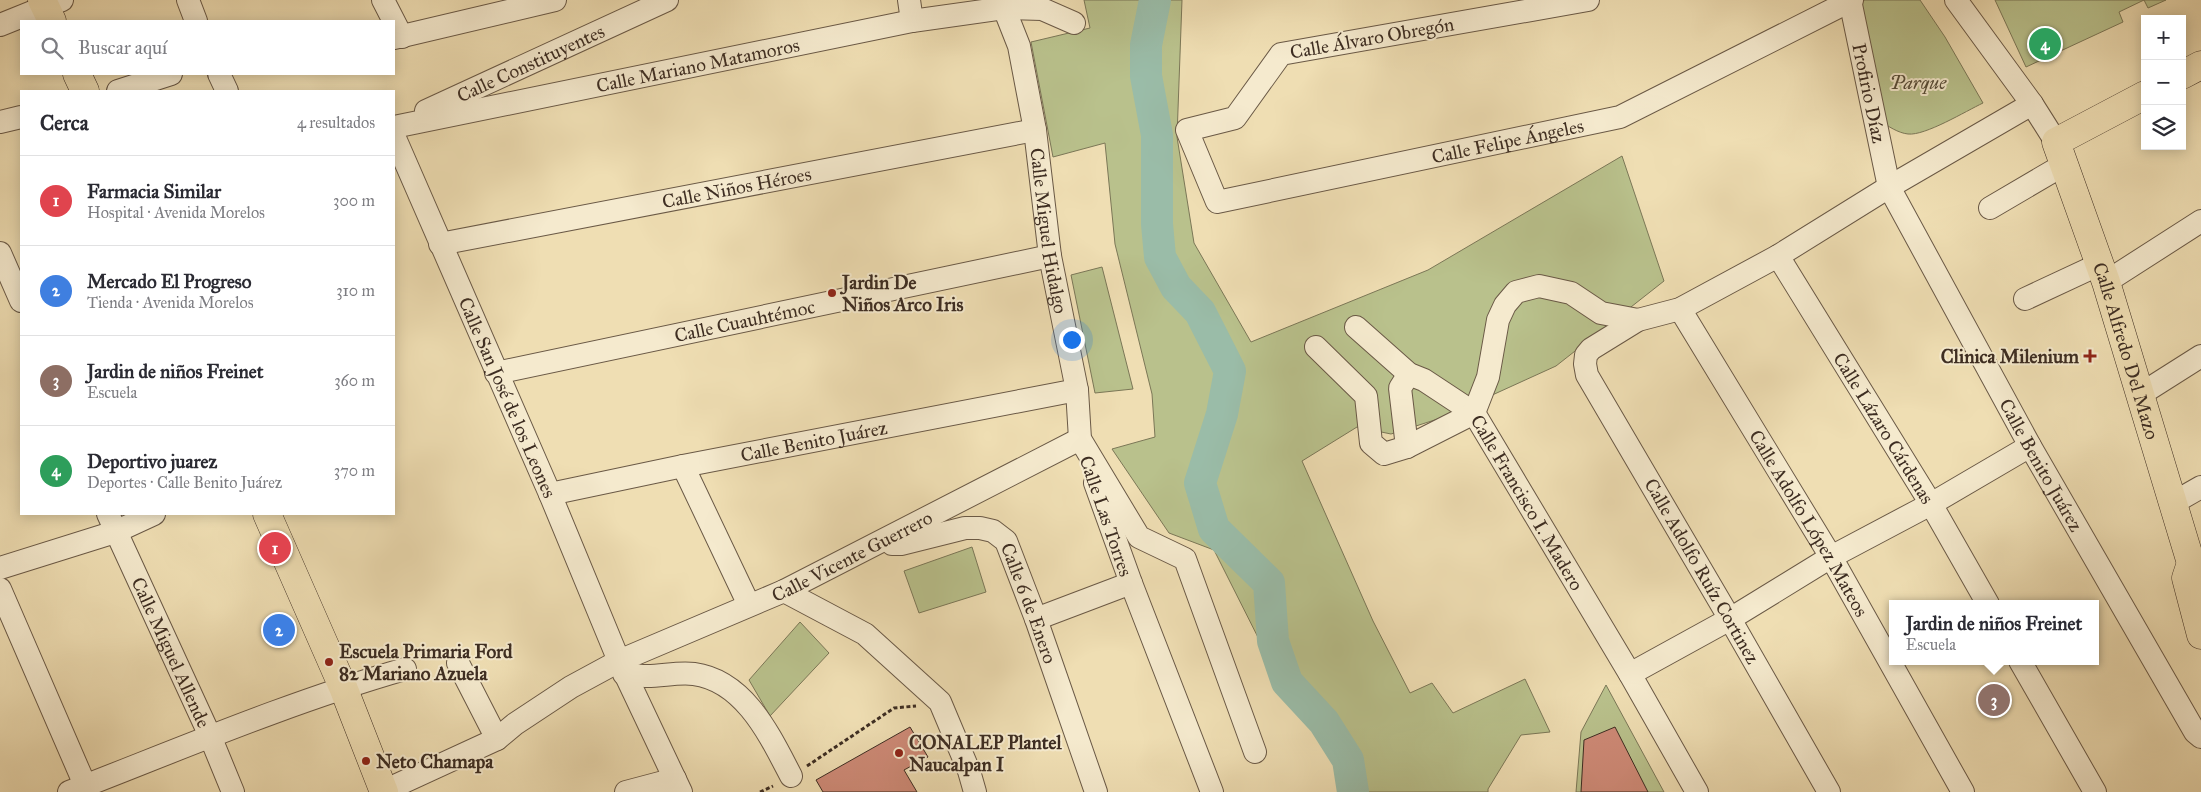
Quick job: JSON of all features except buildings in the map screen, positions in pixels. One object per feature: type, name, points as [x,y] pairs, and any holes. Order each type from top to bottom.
[{"type":"main road","points":[[2186,73],[2201,65]]},
{"type":"main road","points":[[77,75],[85,90]]},
{"type":"main road","points":[[2060,153],[2141,98]]},
{"type":"main road","name":"Calle Alfredo Del Mazo","points":[[2060,153],[2103,273],[2173,503],[2196,568],[2186,578],[2201,635]]},
{"type":"main road","points":[[267,515],[343,686],[384,792]]},
{"type":"street","points":[[188,0],[196,20]]},
{"type":"street","points":[[383,0],[391,20]]},
{"type":"street","points":[[398,38],[555,0]]},
{"type":"street","name":"Calle Constituyentes","points":[[395,127],[668,0]]},
{"type":"street","name":"Calle Álvaro Obregón","points":[[1187,130],[1235,118],[1280,54],[1588,0]]},
{"type":"street","name":"Profirio Díaz","points":[[1850,0],[1889,187]]},
{"type":"street","name":"Calle Felipe Ángeles","points":[[1187,130],[1217,202],[1620,117],[1850,0]]},
{"type":"street","points":[[1956,0],[2032,104],[2060,153],[1990,208]]},
{"type":"street","points":[[0,25],[50,7]]},
{"type":"street","name":"Calle Miguel Hidalgo","points":[[1004,8],[1019,46],[1035,130],[1050,256],[1077,390],[1080,439],[1140,537],[1185,559],[1255,752]]},
{"type":"street","name":"Calle Mariano Matamoros","points":[[395,127],[911,10],[1042,9],[1074,23]]},
{"type":"street","points":[[121,90],[168,75]]},
{"type":"street","points":[[219,75],[227,90]]},
{"type":"street","points":[[1638,320],[1680,309],[1778,256],[1889,187],[2032,104]]},
{"type":"street","points":[[0,122],[20,117]]},
{"type":"street","name":"Calle Niños Héroes","points":[[440,244],[1035,130]]},
{"type":"street","name":"Calle San José de los Leones","points":[[395,138],[550,494],[621,667],[678,786]]},
{"type":"street","name":"Calle Benito Juárez","points":[[1889,187],[2030,446],[2195,732],[2201,737]]},
{"type":"street","points":[[2025,298],[2103,273],[2201,221]]},
{"type":"street","points":[[0,253],[15,292]]},
{"type":"street","name":"Calle Cuauhtémoc","points":[[496,373],[1050,256]]},
{"type":"street","name":"Calle Lázaro Cárdenas","points":[[1778,256],[1931,504],[1986,600]]},
{"type":"street","name":"Calle Francisco I. Madero","points":[[1638,320],[1601,314],[1571,293],[1539,286],[1516,292],[1505,305],[1498,320],[1488,377],[1474,413],[1630,674],[1697,792]]},
{"type":"street","name":"Calle Adolfo López Mateos","points":[[1680,309],[1831,557],[1889,659]]},
{"type":"street","name":"Calle Adolfo Ruíz Cortinez","points":[[1638,320],[1591,349],[1586,355],[1587,375],[1829,792]]},
{"type":"street","points":[[1356,327],[1409,374],[1424,380],[1474,413]]},
{"type":"street","points":[[1316,347],[1366,396],[1371,443],[1384,454],[1407,446],[1474,413]]},
{"type":"street","points":[[2141,394],[2201,356]]},
{"type":"street","points":[[1407,446],[1400,388],[1409,374]]},
{"type":"street","name":"Calle Benito Juárez","points":[[550,494],[683,466],[1077,390]]},
{"type":"street","name":"Calle Vicente Guerrero","points":[[384,792],[497,740],[515,724],[571,687],[621,667],[749,605],[784,591],[1080,439]]},
{"type":"street","name":"Calle Las Torres","points":[[1036,619],[1131,583],[1080,439]]},
{"type":"street","points":[[1630,674],[1730,619],[1831,557],[1931,504],[2030,446]]},
{"type":"street","points":[[683,466],[749,605]]},
{"type":"street","points":[[2173,503],[2201,487]]},
{"type":"street","points":[[0,568],[111,523],[149,515]]},
{"type":"street","name":"Calle Miguel Allende","points":[[111,523],[210,736],[233,792]]},
{"type":"street","name":"Calle 6 de Enero","points":[[878,544],[901,544],[965,528],[980,528],[993,531],[1006,541],[1036,619],[1096,792]]},
{"type":"street","points":[[1131,583],[1212,792]]},
{"type":"street","points":[[0,589],[81,790],[210,736],[343,686],[405,669]]},
{"type":"street","points":[[784,591],[865,634],[940,702],[969,771],[975,792]]},
{"type":"street","points":[[458,663],[497,740]]},
{"type":"street","name":"Calle Adolfo López Mateos","points":[[1892,665],[1964,792]]},
{"type":"street","points":[[2022,665],[2095,792]]},
{"type":"street","points":[[621,667],[649,676],[678,673],[696,674],[727,686],[741,698],[759,719],[792,776]]},
{"type":"street","points":[[626,792],[678,786]]},
{"type":"path","points":[[760,792],[792,776],[894,708],[940,702]]},
{"type":"green space","points":[[1084,0],[1182,0],[1177,137],[1194,243],[1251,342],[1428,270],[1622,156],[1664,281],[1556,366],[1444,417],[1391,434],[1357,427],[1302,461],[1373,621],[1410,693],[1432,683],[1453,713],[1525,679],[1550,732],[1521,735],[1488,789],[1488,792],[1356,792],[1342,762],[1282,685],[1214,550],[1169,533],[1112,449],[1155,437],[1152,394],[1115,244],[1105,143],[1053,157],[1031,42],[1090,28]]},
{"type":"green space","name":"Parque","points":[[1865,0],[1920,0],[1945,37],[1983,103],[1935,127],[1915,134],[1901,132],[1880,121],[1858,3]]},
{"type":"green space","points":[[1995,0],[2144,0],[2119,12],[2123,22],[2026,67]]},
{"type":"green space","points":[[2144,0],[2166,0],[2148,8]]},
{"type":"green space","points":[[1102,267],[1133,389],[1095,393],[1071,275]]},
{"type":"green space","points":[[972,547],[986,592],[919,613],[904,571]]},
{"type":"green space","points":[[800,622],[829,653],[770,716],[749,680]]},
{"type":"green space","points":[[1606,685],[1664,792],[1576,792],[1581,732]]},
{"type":"waterway","points":[[1155,0],[1146,45],[1146,76],[1157,135],[1157,224],[1160,257],[1176,287],[1200,312],[1230,371],[1222,414],[1200,483],[1214,529],[1269,583],[1273,641],[1287,682],[1324,722],[1348,760],[1353,792]]},
{"type":"place","name":"Deportivo juarez","points":[[2045,44]]},
{"type":"place","name":"Jardin De Niños Arco Iris","points":[[832,293]]},
{"type":"place","name":"Clinica Milenium","points":[[2090,356]]},
{"type":"place","name":"Farmacia Similar","points":[[275,548]]},
{"type":"place","name":"Mercado El Progreso","points":[[279,630]]},
{"type":"place","name":"Escuela Primaria Ford 82 Mariano Azuela","points":[[329,662]]},
{"type":"place","name":"Jardin de niños Freinet","points":[[1994,700]]},
{"type":"place","name":"CONALEP Plantel Naucalpan I","points":[[899,753]]},
{"type":"place","name":"Neto Chamapa","points":[[366,761]]}]
